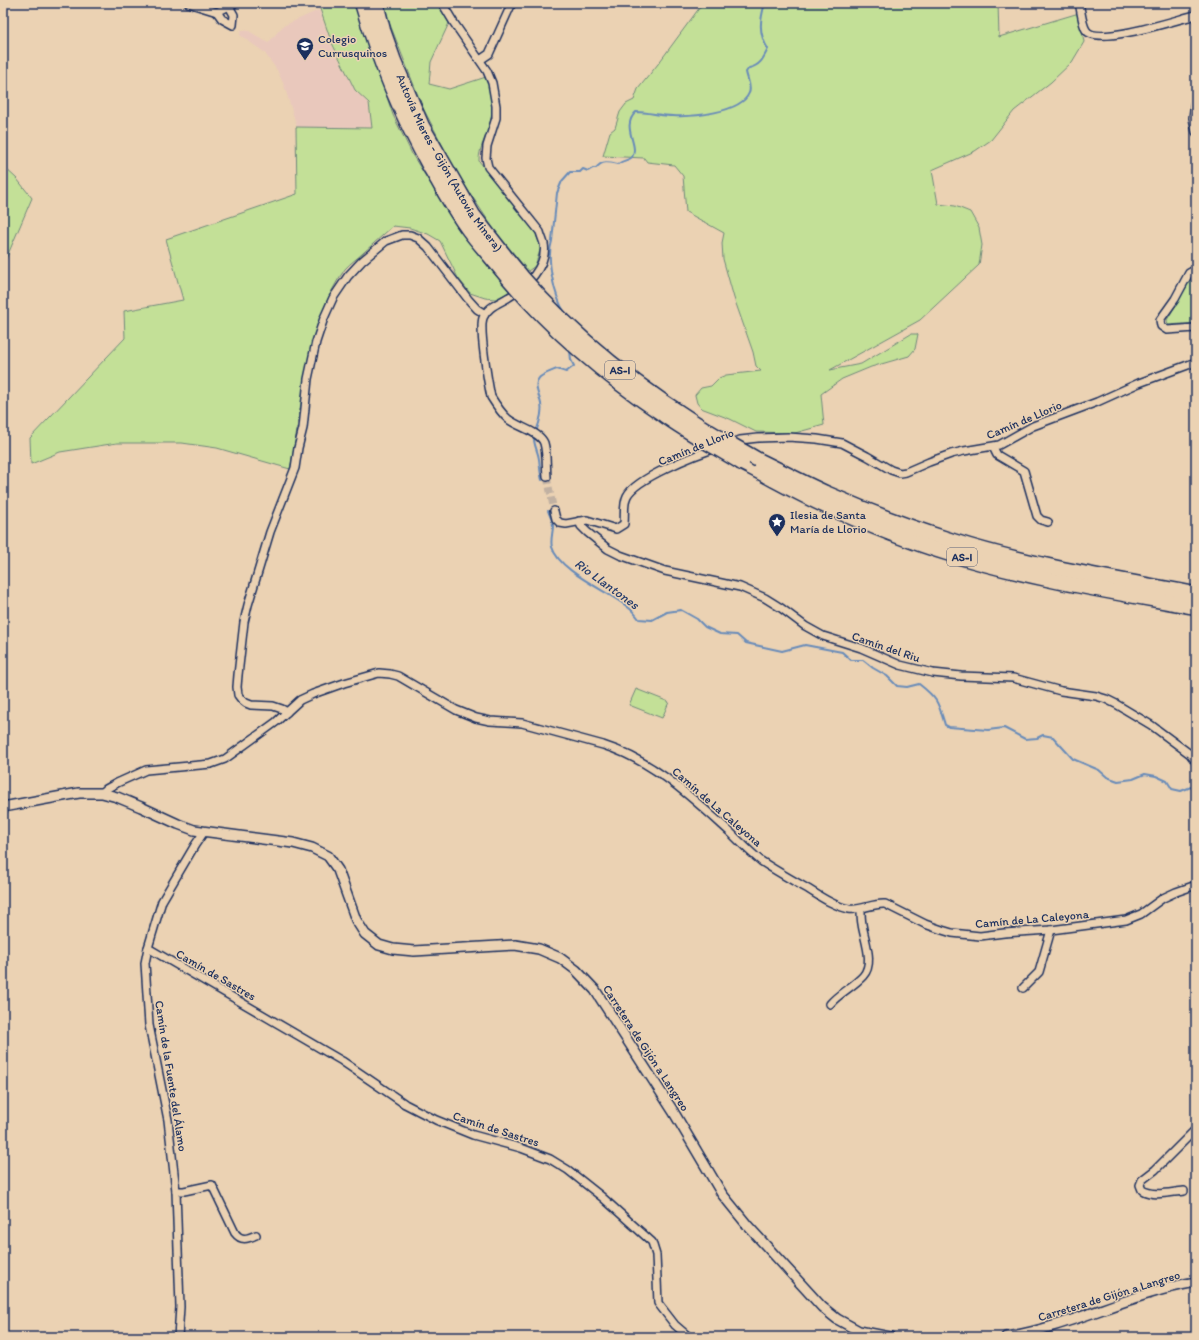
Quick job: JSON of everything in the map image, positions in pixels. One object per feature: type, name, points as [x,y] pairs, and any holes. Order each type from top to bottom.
[{"type":"highway","name":"AS-I","points":[[362,3],[371,34],[389,83],[411,133],[468,229],[499,258],[514,286],[543,317],[609,376],[664,416],[742,463],[825,506],[912,541],[950,554],[1014,571],[1082,586],[1196,607]]},
{"type":"highway","name":"Autovía Mieres - Gijón (Autovía Minera)","points":[[376,3],[383,30],[396,66],[422,126],[499,258],[524,280],[555,313],[586,342],[648,391],[693,422],[758,460],[829,494],[916,529],[955,542],[1017,559],[1083,574],[1196,594]]},
{"type":"street","points":[[188,3],[217,12],[222,19],[234,25],[232,5],[217,12]]},
{"type":"street","points":[[442,3],[454,24],[487,71],[492,83],[496,106],[496,118],[487,146],[486,158],[488,167],[540,232],[544,244],[544,255],[534,276],[524,287],[488,310],[483,318],[482,330],[491,397],[508,419],[535,434],[544,442],[547,477]]},
{"type":"street","points":[[480,60],[489,54],[512,3]]},
{"type":"street","points":[[1079,3],[1086,30],[1090,34],[1100,37],[1118,35],[1196,15]]},
{"type":"street","points":[[1196,93],[1194,118],[1196,132]]},
{"type":"street","points":[[287,712],[274,706],[251,705],[246,703],[238,695],[237,687],[243,629],[248,605],[270,532],[295,468],[303,428],[308,379],[316,342],[333,298],[348,276],[362,261],[386,241],[402,235],[410,235],[423,242],[468,299],[485,314]]},
{"type":"street","points":[[1196,269],[1189,273],[1175,299],[1160,320],[1161,326],[1167,330],[1196,328]]},
{"type":"street","name":"Camín de Llorio","points":[[554,512],[556,519],[560,523],[566,524],[579,521],[592,521],[616,529],[624,524],[626,499],[633,488],[667,468],[740,440],[788,437],[817,439],[842,443],[891,470],[900,473],[906,472],[929,462],[964,451],[994,447],[1033,426],[1097,402],[1139,383],[1196,362]]},
{"type":"street","points":[[994,447],[997,454],[1024,471],[1037,516],[1041,520],[1048,522]]},
{"type":"street","name":"Camín del Riu","points":[[579,521],[581,526],[587,532],[608,549],[620,555],[665,571],[749,590],[781,608],[805,626],[823,636],[861,648],[900,665],[933,673],[1012,678],[1061,691],[1096,696],[1106,699],[1151,725],[1190,754],[1196,762]]},
{"type":"street","name":"Camín de La Caleyona","points":[[102,793],[117,783],[146,770],[211,764],[225,759],[287,712],[300,700],[312,694],[359,678],[379,673],[390,674],[403,679],[469,716],[490,721],[522,723],[612,748],[657,770],[686,793],[761,860],[787,878],[828,901],[848,909],[861,909],[879,904],[885,904],[931,926],[952,933],[980,936],[1051,930],[1126,920],[1141,914],[1163,898],[1196,885]]},
{"type":"street","name":"Carretera de Gijón a Langreo","points":[[3,807],[79,793],[102,793],[142,807],[178,824],[204,832],[293,843],[312,848],[328,856],[338,870],[356,920],[365,934],[379,945],[414,952],[515,945],[539,949],[560,958],[576,970],[596,990],[673,1111],[722,1194],[748,1226],[822,1307],[837,1319],[859,1331],[890,1337]]},
{"type":"street","name":"Camín de la Fuente del Álamo","points":[[178,1337],[180,1307],[176,1191],[168,1120],[150,1025],[145,963],[162,901],[204,832]]},
{"type":"street","points":[[830,1004],[835,998],[864,975],[866,970],[868,944],[862,925],[861,909]]},
{"type":"street","points":[[1023,988],[1039,972],[1051,930]]},
{"type":"street","name":"Camín de Sastres","points":[[148,948],[342,1061],[405,1104],[436,1120],[473,1135],[521,1148],[550,1159],[568,1170],[602,1197],[652,1242],[656,1255],[658,1303],[675,1325],[689,1337]]},
{"type":"street","points":[[1184,1191],[1156,1194],[1146,1193],[1142,1190],[1140,1185],[1142,1180],[1196,1129]]},
{"type":"street","points":[[176,1191],[184,1191],[212,1185],[235,1233],[239,1237],[247,1239],[256,1235]]},
{"type":"street","name":"Carretera de Gijón a Langreo","points":[[1006,1337],[1027,1334],[1062,1324],[1143,1295],[1196,1282]]},
{"type":"shaded area","name":"Colegio Currusquinos","points":[[319,10],[330,42],[355,91],[368,103],[371,127],[297,127],[284,85],[277,70],[264,52],[240,35],[241,30],[249,31],[268,43],[283,26]]},
{"type":"green space","points":[[318,3],[355,3],[393,115],[413,156],[444,205],[487,265],[510,292],[495,299],[485,298],[470,293],[458,278],[440,241],[428,234],[410,228],[393,226],[345,269],[331,291],[313,340],[307,366],[290,469],[217,448],[182,443],[117,443],[60,452],[31,464],[30,438],[125,338],[124,311],[183,300],[166,239],[297,194],[296,127],[372,128],[369,103],[355,90],[331,41]]},
{"type":"green space","points":[[384,3],[437,3],[449,23],[431,62],[429,84],[449,89],[486,77],[490,90],[492,110],[490,123],[481,149],[479,161],[534,229],[541,247],[535,266],[528,271],[493,228],[458,175],[423,108],[389,22]]},
{"type":"green space","points":[[703,3],[998,3],[999,37],[1079,13],[1084,42],[1072,62],[1051,82],[1014,111],[991,140],[975,151],[932,170],[938,204],[955,206],[970,212],[979,228],[982,245],[979,265],[920,320],[830,370],[861,364],[911,334],[918,334],[915,349],[909,356],[871,367],[842,379],[821,394],[824,425],[795,433],[756,432],[730,419],[701,408],[697,403],[695,395],[701,388],[711,386],[719,378],[726,375],[761,371],[756,366],[753,352],[734,298],[723,259],[722,243],[724,233],[686,212],[683,176],[674,165],[647,162],[644,158],[603,156],[610,132],[615,128],[620,112],[626,104],[634,100],[638,89]]},
{"type":"green space","points":[[3,166],[17,179],[32,198],[3,266]]},
{"type":"green space","points":[[1196,275],[1196,323],[1168,325],[1167,320],[1192,277]]},
{"type":"green space","points":[[636,689],[669,702],[662,718],[629,705]]},
{"type":"waterway","name":"Rio Llantones","points":[[565,313],[554,287],[550,257],[557,193],[562,181],[570,172],[580,172],[583,169],[588,171],[604,163],[609,162],[618,164],[631,158],[634,152],[634,147],[630,124],[636,112],[668,116],[691,116],[726,109],[744,100],[750,91],[750,85],[746,72],[749,68],[756,66],[761,62],[768,49],[761,32],[762,15],[765,3]]},
{"type":"waterway","name":"Rio Llantones","points":[[536,432],[541,411],[541,404],[537,390],[538,380],[540,377],[557,369],[566,372],[574,366],[571,360],[570,350]]},
{"type":"waterway","name":"Rio Llantones","points":[[534,436],[542,480]]},
{"type":"waterway","name":"Rio Llantones","points":[[548,511],[553,524],[551,544],[557,556],[564,565],[586,581],[621,602],[639,619],[652,620],[667,612],[681,610],[697,619],[705,627],[720,634],[737,635],[746,643],[782,651],[805,645],[842,652],[851,660],[863,660],[887,676],[897,686],[907,687],[919,684],[934,698],[939,706],[945,725],[949,727],[988,730],[1004,728],[1025,739],[1037,738],[1043,735],[1053,737],[1073,759],[1099,770],[1107,777],[1118,781],[1133,779],[1145,774],[1156,776],[1167,781],[1172,789],[1181,791],[1191,787],[1196,790]]},
{"type":"tunnel","points":[[547,477],[554,511]]},
{"type":"place","name":"Colegio Currusquinos","points":[[305,61]]},
{"type":"place","name":"Ilesia de Santa María de Llorio","points":[[777,537]]}]
